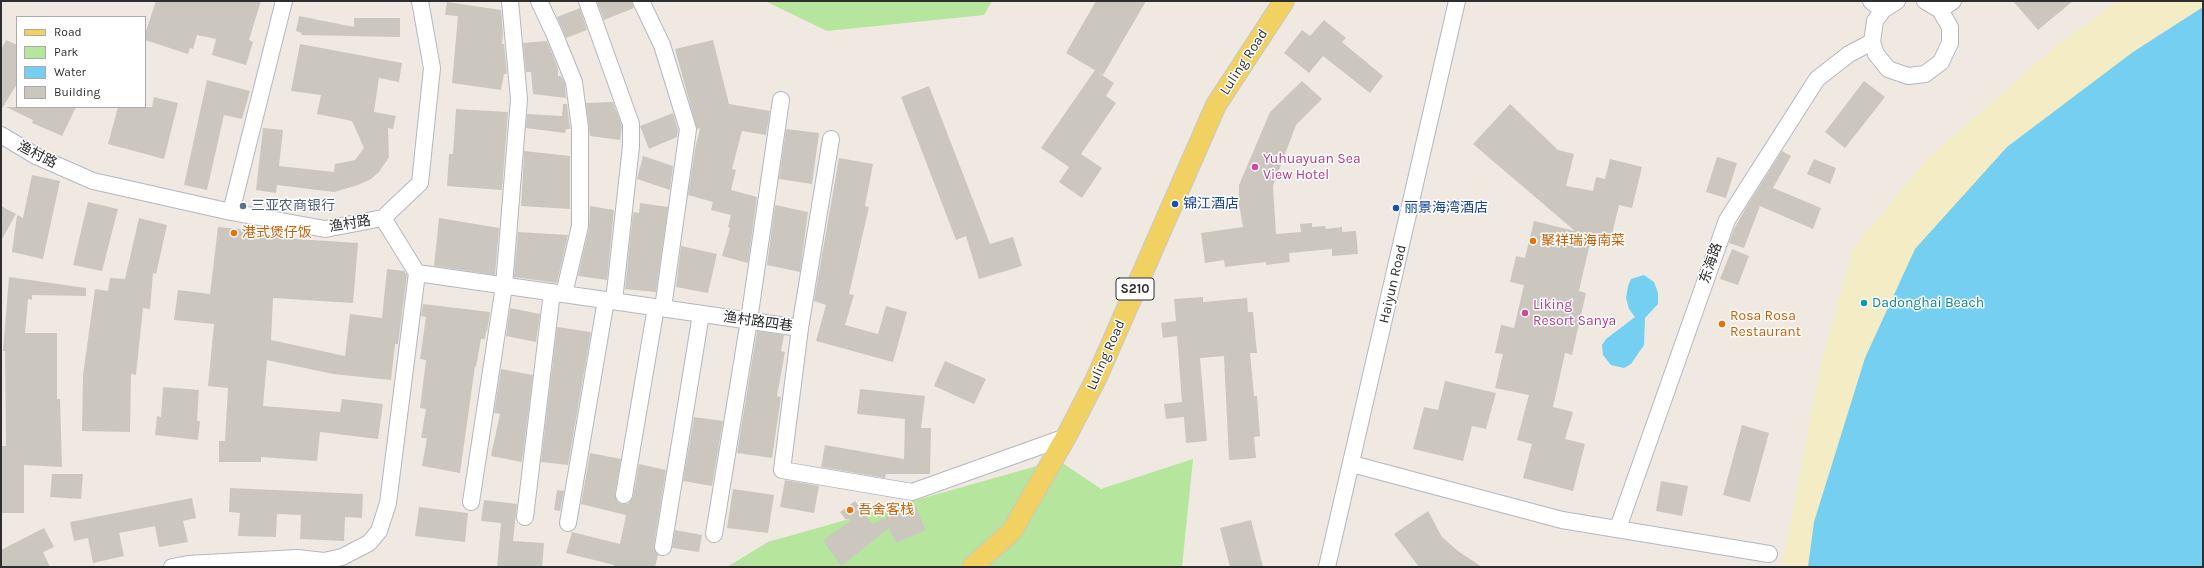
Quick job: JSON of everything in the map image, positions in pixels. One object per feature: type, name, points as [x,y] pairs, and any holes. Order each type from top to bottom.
[{"type":"main road","name":"Luling Road","points":[[972,567],[1012,531],[1066,437],[1096,379],[1216,105],[1284,1]]},
{"type":"street","points":[[231,212],[284,1]]},
{"type":"street","name":"渔村路","points":[[1,135],[36,156],[93,181],[231,212],[325,229],[383,218],[420,183],[432,68],[420,1]]},
{"type":"street","points":[[471,502],[504,286],[519,99],[510,1]]},
{"type":"street","points":[[525,517],[558,293],[580,226],[580,128],[574,82],[554,32],[539,1]]},
{"type":"street","points":[[568,523],[610,300],[631,146],[631,124],[587,1]]},
{"type":"street","points":[[624,495],[659,308],[688,129],[662,45],[641,1]]},
{"type":"street","name":"Haiyun Road","points":[[1327,567],[1352,464],[1457,1]]},
{"type":"street","points":[[1897,1],[1877,6],[1872,42],[1876,54],[1888,69],[1908,76],[1925,74],[1941,62],[1950,43],[1950,27],[1946,6],[1926,1]]},
{"type":"street","name":"东海路","points":[[1618,528],[1726,220],[1817,79],[1849,54],[1872,42]]},
{"type":"street","points":[[714,534],[749,320],[781,100]]},
{"type":"street","points":[[800,328],[831,139]]},
{"type":"street","points":[[172,567],[188,564],[296,558],[324,561],[342,557],[369,543],[379,531],[388,503],[417,273],[383,218]]},
{"type":"street","name":"渔村路四巷","points":[[417,273],[800,328],[782,470],[912,492],[1066,437]]},
{"type":"street","points":[[663,547],[701,314]]},
{"type":"street","points":[[1352,464],[1562,520],[1769,554]]},
{"type":"green space","points":[[765,1],[992,1],[984,15],[827,31]]},
{"type":"green space","points":[[1193,459],[1182,567],[727,567],[768,542],[1058,460],[1101,489]]},
{"type":"sand","points":[[2118,1],[2203,1],[2203,7],[2133,52],[1814,522],[1808,567],[1782,567],[1821,363],[1854,247],[1925,161],[2057,45]]},
{"type":"water","points":[[2203,7],[2203,567],[1808,567],[1814,522],[1865,358],[1915,249],[2007,147],[2133,52]]},
{"type":"water","points":[[1644,275],[1654,282],[1658,293],[1658,304],[1645,318],[1644,345],[1631,364],[1624,368],[1611,365],[1603,355],[1602,345],[1606,339],[1635,317],[1629,309],[1626,298],[1628,286],[1631,279]]},
{"type":"building","points":[[156,1],[261,1],[249,40],[253,42],[246,65],[212,55],[216,39],[197,35],[193,49],[190,48],[188,54],[146,40],[146,31]]},
{"type":"building","points":[[632,1],[634,8],[604,20],[597,2]]},
{"type":"building","points":[[1096,1],[1146,1],[1103,75],[1066,53]]},
{"type":"building","points":[[2013,1],[2073,1],[2038,30]]},
{"type":"building","points":[[447,2],[501,10],[503,33],[502,44],[504,44],[507,74],[504,74],[501,90],[452,83],[458,16],[445,15]]},
{"type":"building","points":[[580,8],[587,30],[566,38],[557,17]]},
{"type":"building","points":[[299,16],[354,27],[354,18],[400,18],[400,37],[301,35],[302,33],[296,31]]},
{"type":"building","points":[[1324,20],[1346,38],[1342,42],[1383,76],[1370,93],[1323,56],[1309,73],[1284,53],[1302,30],[1310,36]]},
{"type":"building","points":[[6,40],[16,45],[16,86],[1,110],[1,50]]},
{"type":"building","points":[[713,40],[729,104],[770,111],[766,135],[742,131],[732,169],[736,170],[731,190],[757,197],[748,263],[722,256],[730,228],[728,227],[731,215],[711,210],[713,202],[688,195],[695,149],[700,128],[697,129],[675,49]]},
{"type":"building","points":[[547,41],[558,68],[558,76],[561,76],[565,84],[566,98],[533,94],[531,72],[526,72],[523,43]]},
{"type":"building","points":[[300,44],[402,63],[399,82],[379,78],[374,112],[396,116],[393,129],[388,128],[389,157],[379,172],[371,179],[358,185],[334,192],[277,185],[276,193],[256,190],[263,128],[283,130],[279,166],[334,172],[335,164],[355,160],[364,148],[352,121],[317,114],[321,95],[291,91]]},
{"type":"building","points":[[1095,70],[1114,83],[1106,96],[1116,103],[1081,154],[1102,168],[1082,198],[1059,182],[1069,167],[1041,148]]},
{"type":"building","points":[[207,80],[250,91],[242,119],[224,115],[207,190],[184,185]]},
{"type":"building","points":[[1302,81],[1322,99],[1296,125],[1273,186],[1276,234],[1301,232],[1300,224],[1312,223],[1312,227],[1325,226],[1326,229],[1342,227],[1342,232],[1356,231],[1358,254],[1332,256],[1332,249],[1289,253],[1290,262],[1266,265],[1266,262],[1225,267],[1224,260],[1205,263],[1201,233],[1243,227],[1239,204],[1239,185],[1270,112]]},
{"type":"building","points":[[1864,81],[1885,97],[1845,148],[1825,132]]},
{"type":"building","points":[[929,86],[990,244],[1013,237],[1022,266],[979,279],[966,236],[956,240],[901,97]]},
{"type":"building","points":[[154,97],[178,103],[164,159],[108,144],[118,108],[152,107]]},
{"type":"building","points":[[613,102],[622,126],[620,140],[590,136],[586,103]]},
{"type":"building","points":[[563,104],[567,104],[570,129],[566,129],[565,133],[526,128],[527,114],[562,116]]},
{"type":"building","points":[[1510,104],[1558,150],[1574,154],[1566,186],[1593,191],[1596,177],[1605,179],[1610,159],[1642,167],[1632,208],[1619,205],[1610,243],[1591,239],[1579,291],[1586,293],[1572,355],[1565,353],[1553,407],[1573,412],[1565,439],[1585,444],[1573,491],[1523,478],[1532,444],[1517,440],[1529,395],[1495,388],[1503,354],[1495,353],[1501,325],[1514,328],[1524,285],[1510,282],[1516,256],[1525,258],[1534,221],[1575,231],[1473,144]]},
{"type":"building","points":[[6,107],[76,108],[62,136],[32,123],[33,120]]},
{"type":"building","points":[[456,109],[508,112],[502,190],[447,186],[449,154],[453,154]]},
{"type":"building","points":[[673,113],[678,130],[677,137],[649,149],[640,126]]},
{"type":"building","points":[[786,129],[819,133],[812,184],[779,179]]},
{"type":"building","points":[[524,151],[570,156],[570,209],[521,206]]},
{"type":"building","points":[[1782,151],[1791,156],[1773,188],[1821,208],[1813,229],[1760,206],[1744,248],[1729,243],[1734,229],[1747,206]]},
{"type":"building","points":[[643,156],[673,166],[670,190],[637,179]]},
{"type":"building","points":[[1717,157],[1737,163],[1726,198],[1706,192]]},
{"type":"building","points":[[839,158],[873,164],[865,206],[869,207],[849,294],[854,295],[845,325],[878,334],[886,306],[907,312],[893,362],[816,341],[826,305],[814,301]]},
{"type":"building","points":[[1814,159],[1836,168],[1830,184],[1807,174]]},
{"type":"building","points":[[32,175],[60,181],[43,259],[12,252],[17,215],[23,218]]},
{"type":"building","points":[[88,202],[118,209],[102,271],[73,265]]},
{"type":"building","points":[[640,203],[668,207],[656,292],[625,289],[633,212],[639,213]]},
{"type":"building","points":[[775,205],[808,212],[800,272],[767,265]]},
{"type":"building","points":[[1,206],[16,214],[1,241]]},
{"type":"building","points":[[590,206],[614,210],[607,280],[578,276],[589,228]]},
{"type":"building","points":[[139,218],[167,225],[156,274],[153,273],[150,309],[143,308],[136,375],[131,374],[130,432],[82,431],[83,375],[95,289],[108,291],[110,278],[125,279]]},
{"type":"building","points":[[439,218],[499,228],[495,275],[434,266]]},
{"type":"building","points":[[218,227],[240,229],[281,238],[358,243],[353,303],[273,298],[271,340],[345,356],[350,314],[382,318],[387,269],[404,271],[407,275],[398,344],[395,344],[391,380],[333,374],[267,360],[263,406],[340,412],[342,399],[383,404],[378,439],[320,432],[317,461],[261,457],[261,462],[219,462],[219,441],[225,441],[228,388],[208,386],[214,324],[174,320],[178,290],[210,294]]},
{"type":"building","points":[[518,232],[568,235],[557,283],[514,277]]},
{"type":"building","points":[[681,246],[717,254],[708,293],[676,287]]},
{"type":"building","points":[[1732,249],[1749,256],[1738,285],[1720,279]]},
{"type":"building","points":[[9,277],[86,288],[86,296],[32,295],[32,300],[28,299],[25,333],[57,333],[57,399],[60,399],[62,467],[24,465],[24,513],[1,513],[1,446],[6,446],[5,351],[3,351]]},
{"type":"building","points":[[1203,297],[1203,302],[1247,298],[1248,312],[1253,312],[1257,353],[1250,353],[1254,396],[1257,396],[1260,436],[1254,437],[1256,458],[1229,460],[1224,356],[1200,358],[1207,441],[1186,443],[1184,417],[1166,419],[1164,404],[1182,402],[1177,336],[1163,338],[1161,323],[1176,321],[1174,299]]},
{"type":"building","points":[[423,304],[490,312],[487,332],[486,331],[485,339],[481,339],[476,367],[475,366],[460,473],[422,466],[427,438],[421,438],[426,409],[420,408],[426,360],[420,359],[426,317],[421,316]]},
{"type":"building","points":[[510,308],[540,314],[536,342],[506,336]]},
{"type":"building","points":[[557,327],[591,332],[568,465],[541,462]]},
{"type":"building","points":[[757,331],[784,335],[781,351],[785,352],[777,396],[781,397],[772,458],[737,453]]},
{"type":"building","points":[[945,361],[986,379],[974,404],[934,386]]},
{"type":"building","points":[[501,369],[533,375],[522,462],[491,456],[500,414],[494,413]]},
{"type":"building","points":[[1445,381],[1496,393],[1486,429],[1472,426],[1463,461],[1413,449],[1424,407],[1438,410]]},
{"type":"building","points":[[163,387],[199,390],[197,421],[200,421],[198,440],[155,435],[157,416],[161,417]]},
{"type":"building","points":[[860,389],[925,396],[921,428],[931,428],[930,474],[886,474],[885,478],[821,467],[825,445],[904,459],[905,419],[857,414]]},
{"type":"building","points":[[694,417],[723,421],[712,486],[683,481]]},
{"type":"building","points":[[1742,425],[1769,433],[1750,502],[1723,495]]},
{"type":"building","points":[[590,453],[621,459],[615,494],[618,502],[622,504],[628,504],[633,497],[639,464],[666,470],[654,545],[658,555],[655,567],[614,567],[614,565],[566,553],[572,532],[620,544],[626,515],[581,504]]},
{"type":"building","points":[[52,474],[83,474],[81,499],[50,497]]},
{"type":"building","points":[[785,480],[819,486],[814,513],[780,507]]},
{"type":"building","points":[[1661,481],[1688,486],[1682,516],[1656,511]]},
{"type":"building","points":[[230,488],[363,494],[362,518],[345,517],[344,541],[300,539],[301,515],[277,514],[276,537],[238,536],[240,513],[229,512]]},
{"type":"building","points":[[733,489],[774,495],[768,533],[727,528]]},
{"type":"building","points":[[557,490],[564,491],[560,511],[554,510]]},
{"type":"building","points":[[192,498],[196,518],[183,521],[188,542],[159,547],[155,526],[119,533],[124,556],[93,563],[88,538],[74,541],[70,522]]},
{"type":"building","points":[[484,500],[517,504],[513,541],[544,543],[542,567],[497,567],[501,523],[481,521]]},
{"type":"building","points":[[855,501],[872,524],[915,505],[926,530],[896,543],[889,528],[841,566],[823,540],[852,520],[845,519],[840,512]]},
{"type":"building","points":[[419,507],[468,513],[465,542],[415,536]]},
{"type":"building","points":[[1428,511],[1442,537],[1458,551],[1482,567],[1419,567],[1394,534]]},
{"type":"building","points":[[1251,520],[1263,567],[1230,567],[1220,528]]},
{"type":"building","points":[[44,528],[54,547],[43,552],[50,567],[1,567],[1,550]]},
{"type":"building","points":[[675,530],[702,535],[699,552],[672,548]]},
{"type":"place","name":"Yuhuayuan Sea View Hotel","points":[[1255,167]]},
{"type":"place","name":"锦江酒店","points":[[1175,204]]},
{"type":"place","name":"三亚农商银行","points":[[243,206]]},
{"type":"place","name":"丽景海湾酒店","points":[[1396,208]]},
{"type":"place","name":"港式煲仔饭","points":[[234,233]]},
{"type":"place","name":"聚祥瑞海南菜","points":[[1533,241]]},
{"type":"place","name":"Dadonghai Beach","points":[[1864,303]]},
{"type":"place","name":"Liking Resort Sanya","points":[[1525,313]]},
{"type":"place","name":"Rosa Rosa Restaurant","points":[[1722,324]]},
{"type":"place","name":"吾舍客栈","points":[[850,510]]}]
